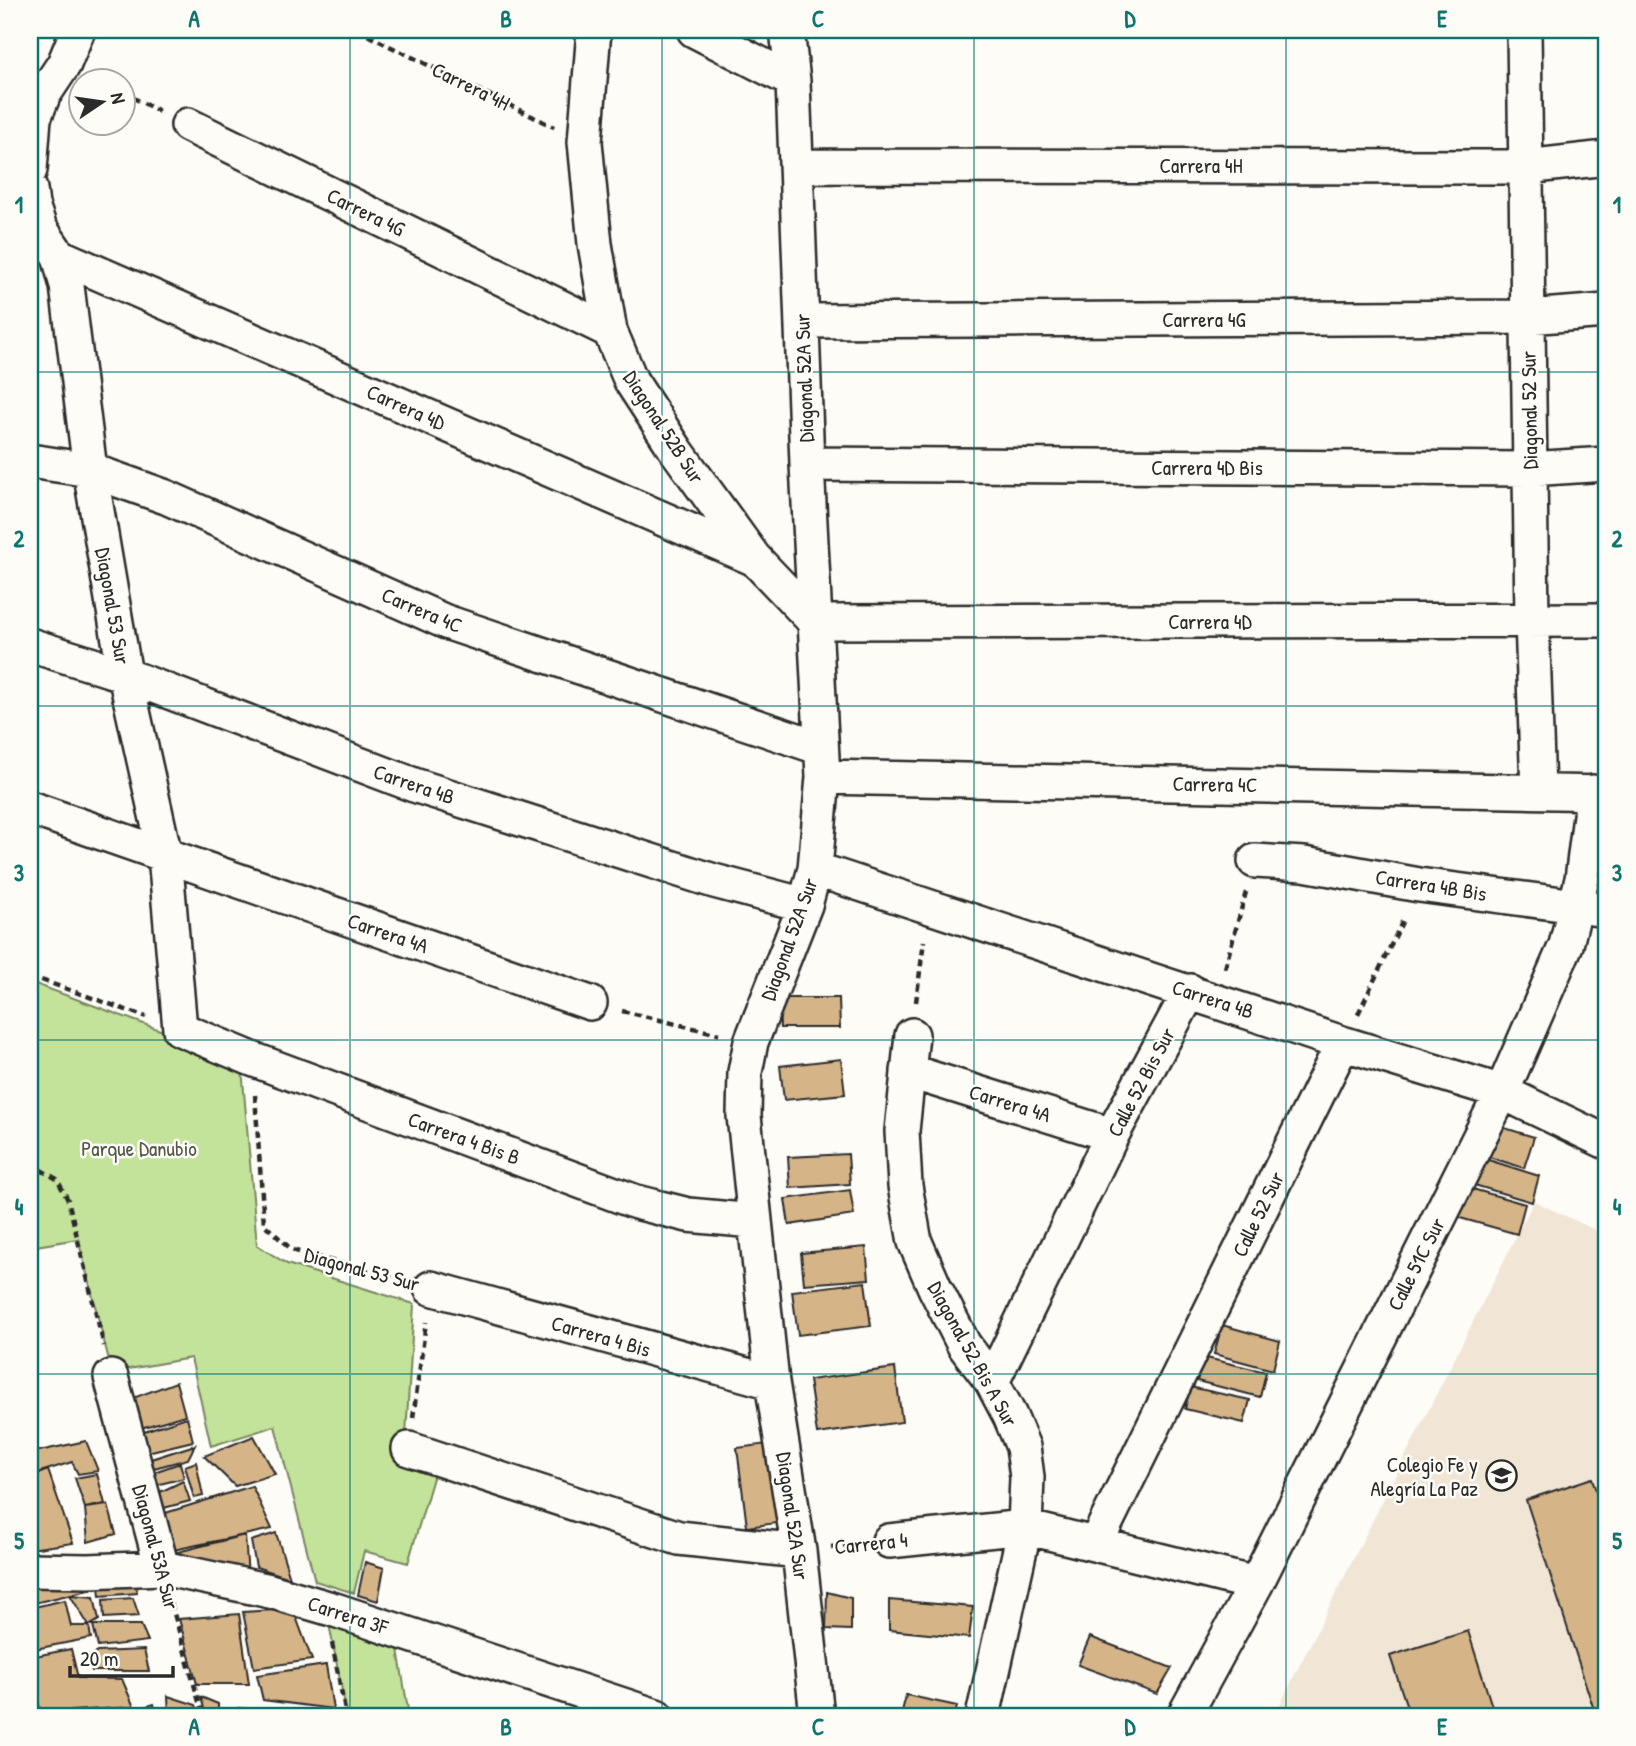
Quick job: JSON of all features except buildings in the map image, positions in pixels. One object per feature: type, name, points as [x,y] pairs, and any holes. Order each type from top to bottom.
[{"type":"street","points":[[30,170],[32,119],[44,94],[64,64],[78,30]]},
{"type":"street","name":"Diagonal 52B Sur","points":[[594,30],[585,142],[595,244],[610,331],[631,381],[676,450],[754,558],[815,621]]},
{"type":"street","points":[[694,30],[793,81]]},
{"type":"street","name":"Diagonal 52A Sur","points":[[787,30],[793,81],[807,464],[822,762],[815,869],[805,905],[751,1042],[746,1072],[744,1116],[772,1382],[799,1551],[817,1716]]},
{"type":"street","name":"Diagonal 52 Sur","points":[[1524,30],[1532,620],[1538,791]]},
{"type":"street","name":"Carrera 4G","points":[[188,125],[610,331]]},
{"type":"street","name":"Carrera 4H","points":[[796,166],[1526,167],[1606,158]]},
{"type":"street","name":"Diagonal 53 Sur","points":[[30,189],[40,228],[59,256],[67,286],[90,470],[125,675],[165,855],[180,1029]]},
{"type":"street","name":"Carrera 4D","points":[[59,256],[754,558]]},
{"type":"street","name":"Carrera 4G","points":[[802,321],[1528,317],[1606,311]]},
{"type":"street","name":"Carrera 4C","points":[[30,461],[90,470],[166,497],[446,622],[822,762],[1600,793]]},
{"type":"street","name":"Carrera 4D Bis","points":[[807,464],[1530,469],[1606,464]]},
{"type":"street","name":"Carrera 4D","points":[[815,621],[1606,620]]},
{"type":"street","name":"Carrera 4B","points":[[30,645],[125,675],[414,785],[714,881],[805,905]]},
{"type":"street","name":"Calle 51C Sur","points":[[1184,1716],[1256,1584],[1502,1092],[1566,945],[1591,908],[1582,878],[1600,793]]},
{"type":"street","name":"Carrera 4A","points":[[30,808],[590,1003]]},
{"type":"street","name":"Carrera 4B Bis","points":[[1255,861],[1304,864],[1419,885],[1591,908]]},
{"type":"street","name":"Carrera 4B","points":[[815,869],[1345,1044],[1502,1092],[1606,1142]]},
{"type":"street","name":"Calle 52 Bis Sur","points":[[992,1382],[1112,1135],[1190,991]]},
{"type":"street","name":"Carrera 4 Bis B","points":[[180,1029],[252,1059],[636,1202],[688,1215],[754,1221]]},
{"type":"street","name":"Diagonal 52 Bis A Sur","points":[[912,1035],[902,1131],[905,1186],[915,1242],[934,1289],[964,1345],[992,1382],[1023,1447],[1027,1477],[1026,1527],[983,1716]]},
{"type":"street","name":"Calle 52 Sur","points":[[1096,1544],[1336,1057],[1345,1044]]},
{"type":"street","name":"Carrera 4A","points":[[908,1071],[1112,1135]]},
{"type":"street","name":"Carrera 4 Bis","points":[[431,1288],[772,1382]]},
{"type":"street","name":"Diagonal 53A Sur","points":[[111,1377],[162,1568]]},
{"type":"street","points":[[409,1449],[679,1538],[799,1551]]},
{"type":"street","name":"Carrera 4","points":[[889,1541],[1026,1527],[1256,1584]]},
{"type":"street","name":"Carrera 3F","points":[[30,1570],[162,1568],[270,1591],[656,1716]]},
{"type":"path","name":"Carrera 4H","points":[[357,30],[585,142]]},
{"type":"path","points":[[136,99],[188,125]]},
{"type":"path","points":[[1190,991],[1224,971],[1255,861]]},
{"type":"path","points":[[1345,1044],[1419,885]]},
{"type":"path","points":[[912,1035],[928,906]]},
{"type":"path","points":[[30,976],[180,1029]]},
{"type":"path","points":[[590,1003],[751,1042]]},
{"type":"path","name":"Diagonal 53 Sur","points":[[252,1059],[264,1224],[292,1250],[431,1288],[409,1449]]},
{"type":"path","points":[[30,1164],[57,1179],[68,1200],[111,1377]]},
{"type":"path","name":"Carrera 4","points":[[799,1551],[889,1541]]},
{"type":"path","name":"Diagonal 53A Sur","points":[[162,1568],[203,1716]]},
{"type":"path","points":[[326,1608],[346,1716]]},
{"type":"path","points":[[30,1688],[37,1716]]},
{"type":"shaded area","name":"Colegio Fe y Alegría La Paz","points":[[1534,1201],[1606,1235],[1606,1716],[1274,1716]]},
{"type":"green space","name":"Parque Danubio","points":[[30,982],[179,1037],[242,1068],[257,1245],[287,1264],[414,1304],[405,1451],[437,1464],[408,1563],[364,1551],[354,1593],[315,1581],[275,1426],[211,1446],[191,1358],[112,1372],[78,1239],[30,1247]]},
{"type":"green space","points":[[329,1624],[398,1649],[409,1716],[347,1716]]},
{"type":"place","name":"Colegio Fe y Alegría La Paz","points":[[1501,1476]]}]
